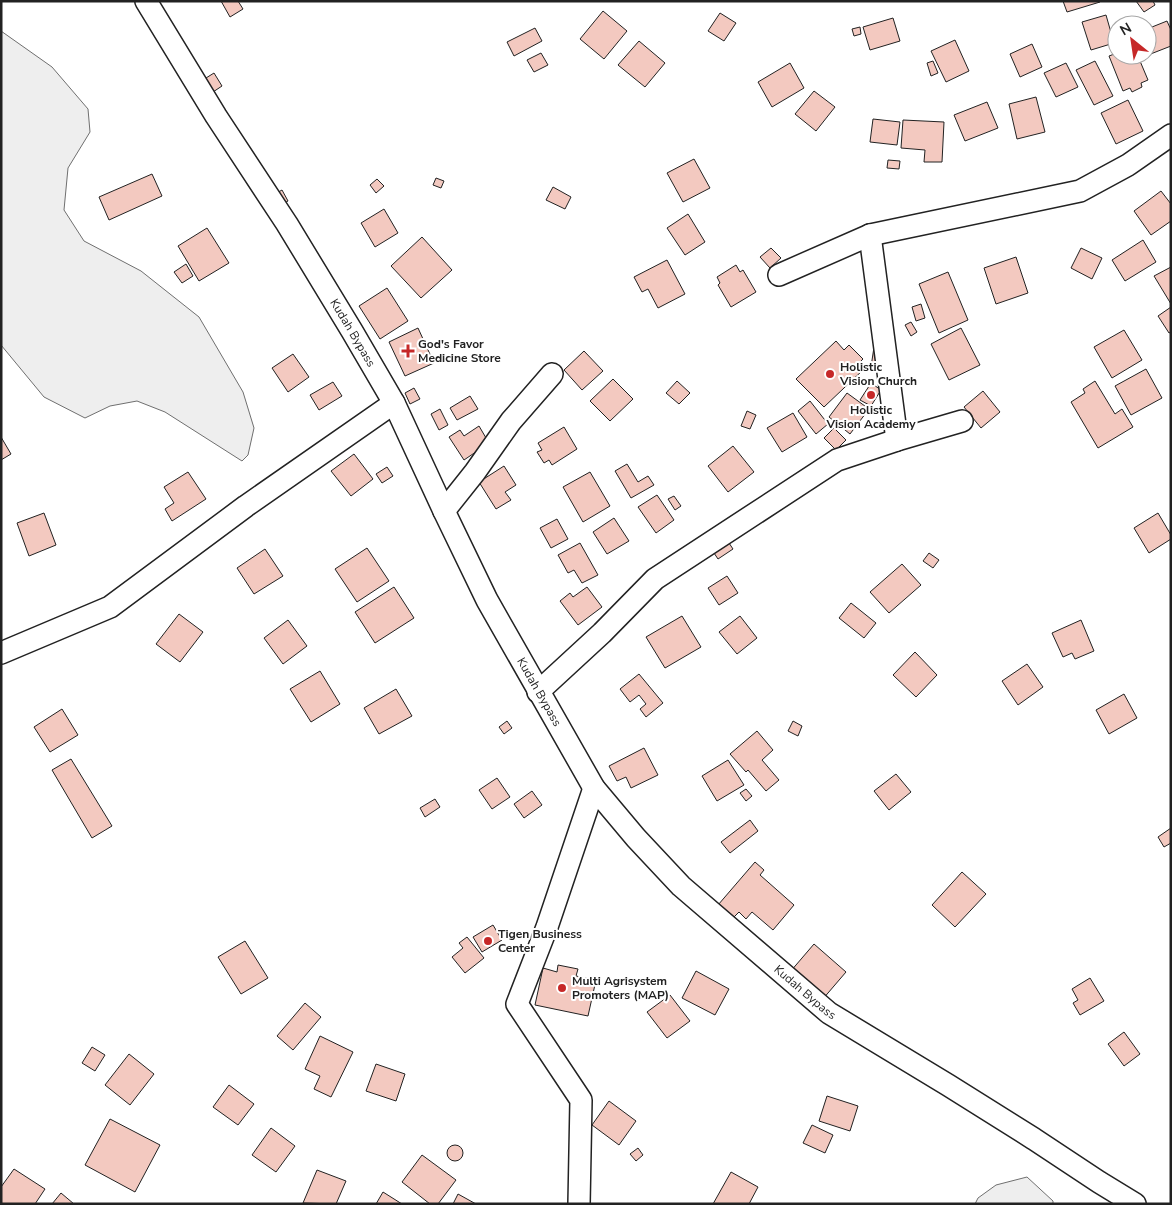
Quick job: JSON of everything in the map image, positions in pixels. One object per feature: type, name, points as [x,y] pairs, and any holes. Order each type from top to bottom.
[{"type":"street","name":"Kudah Bypass","points":[[146,1],[216,116],[292,232],[394,403],[487,600],[594,788],[636,838],[681,886],[829,1013],[956,1090],[1135,1204]]},
{"type":"street","points":[[779,275],[870,236],[1080,191],[1128,165],[1171,135]]},
{"type":"street","points":[[870,236],[897,440]]},
{"type":"street","points":[[444,511],[511,421],[552,374]]},
{"type":"street","points":[[1,653],[110,607],[246,506],[394,403]]},
{"type":"street","points":[[538,692],[602,633],[655,579],[837,460],[962,421]]},
{"type":"street","points":[[579,1204],[582,1100],[517,1004],[547,927],[594,788]]},
{"type":"shaded area","points":[[1,31],[52,67],[88,109],[90,132],[68,168],[64,210],[84,241],[141,271],[199,317],[243,392],[254,428],[248,455],[242,461],[165,412],[137,401],[110,406],[85,418],[44,397],[1,345]]},
{"type":"shaded area","points":[[1027,1177],[1053,1201],[1053,1204],[975,1204],[978,1198],[996,1185]]},
{"type":"building","points":[[221,1],[238,1],[243,9],[230,17]]},
{"type":"building","points":[[1063,1],[1100,1],[1100,2],[1067,12]]},
{"type":"building","points":[[1136,1],[1153,1],[1155,5],[1144,12]]},
{"type":"building","points":[[603,11],[627,31],[604,59],[580,39]]},
{"type":"building","points":[[720,13],[736,23],[724,41],[708,31]]},
{"type":"building","points":[[1106,15],[1107,45],[1091,50],[1082,22]]},
{"type":"building","points":[[893,18],[900,41],[870,50],[863,27]]},
{"type":"building","points":[[1167,21],[1171,30],[1171,46],[1157,51],[1157,25]]},
{"type":"building","points":[[860,27],[861,34],[854,36],[852,29]]},
{"type":"building","points":[[535,28],[542,41],[514,56],[507,42]]},
{"type":"building","points":[[955,40],[969,71],[946,82],[931,51]]},
{"type":"building","points":[[639,41],[665,63],[645,87],[618,65]]},
{"type":"building","points":[[1032,44],[1042,67],[1020,77],[1010,54]]},
{"type":"building","points":[[541,53],[548,65],[534,72],[527,60]]},
{"type":"building","points":[[933,61],[938,73],[931,76],[927,63]]},
{"type":"building","points":[[1095,61],[1113,96],[1094,105],[1076,70]]},
{"type":"building","points":[[790,63],[804,88],[772,107],[758,82]]},
{"type":"building","points":[[1066,63],[1078,87],[1056,97],[1044,73]]},
{"type":"building","points":[[1113,65],[1142,65],[1148,80],[1141,83],[1142,87],[1132,92],[1130,88],[1123,91]]},
{"type":"building","points":[[214,73],[222,86],[207,96],[198,83]]},
{"type":"building","points":[[814,91],[835,107],[816,131],[795,114]]},
{"type":"building","points":[[1036,97],[1045,132],[1017,139],[1009,104]]},
{"type":"building","points":[[1128,100],[1143,131],[1116,144],[1101,113]]},
{"type":"building","points":[[987,102],[998,128],[965,141],[954,115]]},
{"type":"building","points":[[873,119],[900,122],[897,145],[870,142]]},
{"type":"building","points":[[903,120],[944,122],[942,162],[924,162],[925,150],[901,148]]},
{"type":"building","points":[[694,159],[710,188],[683,202],[667,173]]},
{"type":"building","points":[[888,160],[900,161],[899,169],[887,168]]},
{"type":"building","points":[[152,174],[162,196],[109,220],[99,197]]},
{"type":"building","points":[[436,178],[444,181],[441,188],[433,185]]},
{"type":"building","points":[[377,179],[384,186],[376,193],[370,185]]},
{"type":"building","points":[[553,187],[571,197],[565,209],[546,200]]},
{"type":"building","points":[[282,190],[288,201],[279,206],[273,195]]},
{"type":"building","points":[[1161,191],[1171,204],[1171,221],[1151,235],[1134,211]]},
{"type":"building","points":[[384,209],[398,233],[375,247],[361,223]]},
{"type":"building","points":[[688,214],[705,242],[685,255],[667,228]]},
{"type":"building","points":[[207,228],[229,263],[199,281],[178,246]]},
{"type":"building","points":[[422,237],[452,270],[421,298],[391,266]]},
{"type":"building","points":[[1143,240],[1156,262],[1125,281],[1112,260]]},
{"type":"building","points":[[771,248],[781,258],[770,268],[760,257]]},
{"type":"building","points":[[1081,248],[1102,258],[1092,279],[1071,268]]},
{"type":"building","points":[[1016,257],[1028,293],[996,304],[984,268]]},
{"type":"building","points":[[667,260],[685,294],[658,308],[648,289],[642,292],[634,277]]},
{"type":"building","points":[[186,264],[193,276],[182,283],[174,272]]},
{"type":"building","points":[[736,265],[740,272],[743,270],[756,292],[731,307],[718,285],[720,283],[717,277]]},
{"type":"building","points":[[1171,267],[1171,304],[1154,276]]},
{"type":"building","points":[[948,272],[968,320],[939,333],[919,284]]},
{"type":"building","points":[[387,288],[408,321],[380,339],[359,306]]},
{"type":"building","points":[[921,304],[925,318],[916,321],[912,307]]},
{"type":"building","points":[[1171,307],[1171,332],[1169,333],[1158,316]]},
{"type":"building","points":[[911,322],[917,332],[911,336],[905,325]]},
{"type":"building","points":[[418,328],[434,363],[405,376],[389,342]]},
{"type":"building","points":[[961,328],[980,365],[949,380],[931,344]]},
{"type":"building","points":[[1124,330],[1142,360],[1112,378],[1094,347]]},
{"type":"building","name":"Holistic Vision Church","points":[[836,341],[844,350],[849,345],[863,359],[858,364],[864,369],[824,407],[796,379]]},
{"type":"building","points":[[874,347],[880,368],[871,367]]},
{"type":"building","points":[[584,351],[603,371],[582,390],[564,370]]},
{"type":"building","points":[[293,354],[309,377],[288,392],[272,368]]},
{"type":"building","points":[[1146,369],[1162,398],[1131,415],[1115,386]]},
{"type":"building","points":[[613,379],[633,399],[610,421],[590,401]]},
{"type":"building","points":[[677,381],[690,393],[679,404],[666,393]]},
{"type":"building","points":[[1095,381],[1115,414],[1122,409],[1133,427],[1098,448],[1071,402],[1085,393],[1083,389]]},
{"type":"building","points":[[333,382],[342,396],[319,410],[310,395]]},
{"type":"building","name":"Holistic Vision Academy","points":[[871,383],[881,390],[871,406],[860,400]]},
{"type":"building","points":[[414,388],[420,399],[410,404],[405,393]]},
{"type":"building","points":[[983,391],[1000,412],[981,428],[964,407]]},
{"type":"building","points":[[847,393],[869,409],[850,434],[829,417]]},
{"type":"building","points":[[470,396],[478,409],[457,420],[450,408]]},
{"type":"building","points":[[810,401],[828,424],[816,434],[798,411]]},
{"type":"building","points":[[440,409],[448,425],[439,430],[431,414]]},
{"type":"building","points":[[747,411],[756,415],[750,429],[741,426]]},
{"type":"building","points":[[793,413],[807,437],[782,452],[767,428]]},
{"type":"building","points":[[479,426],[489,443],[464,460],[449,437],[460,430],[464,436]]},
{"type":"building","points":[[564,427],[577,449],[552,465],[549,460],[544,463],[537,452],[542,450],[538,443]]},
{"type":"building","points":[[834,428],[846,440],[836,450],[824,438]]},
{"type":"building","points":[[1,437],[11,454],[1,460]]},
{"type":"building","points":[[733,446],[754,472],[728,492],[708,466]]},
{"type":"building","points":[[354,454],[373,479],[351,496],[331,471]]},
{"type":"building","points":[[627,464],[638,482],[648,476],[654,485],[631,498],[615,471]]},
{"type":"building","points":[[504,466],[516,485],[505,492],[511,500],[496,509],[479,482]]},
{"type":"building","points":[[387,467],[393,476],[382,483],[376,474]]},
{"type":"building","points":[[188,472],[206,499],[172,521],[165,509],[174,503],[164,487]]},
{"type":"building","points":[[590,472],[610,506],[583,522],[563,487]]},
{"type":"building","points":[[657,495],[674,520],[656,533],[638,507]]},
{"type":"building","points":[[674,496],[681,506],[675,510],[668,499]]},
{"type":"building","points":[[44,513],[56,545],[29,556],[17,523]]},
{"type":"building","points":[[1158,513],[1171,535],[1171,539],[1149,553],[1134,528]]},
{"type":"building","points":[[614,518],[629,541],[607,554],[593,532]]},
{"type":"building","points":[[557,519],[568,539],[551,548],[540,528]]},
{"type":"building","points":[[580,543],[598,575],[582,583],[574,570],[568,573],[558,555]]},
{"type":"building","points":[[729,543],[733,549],[718,559],[714,553]]},
{"type":"building","points":[[367,548],[389,581],[357,602],[335,569]]},
{"type":"building","points":[[265,549],[283,576],[254,594],[237,568]]},
{"type":"building","points":[[929,553],[939,560],[933,568],[923,561]]},
{"type":"building","points":[[902,564],[921,585],[889,613],[870,592]]},
{"type":"building","points":[[727,576],[738,593],[719,605],[708,588]]},
{"type":"building","points":[[394,587],[414,618],[375,643],[355,612]]},
{"type":"building","points":[[587,587],[602,607],[578,625],[560,601],[570,593],[573,597]]},
{"type":"building","points":[[851,603],[876,623],[864,638],[839,618]]},
{"type":"building","points":[[179,614],[203,632],[180,662],[156,644]]},
{"type":"building","points":[[682,616],[701,647],[665,668],[646,637]]},
{"type":"building","points":[[740,616],[757,638],[737,654],[719,632]]},
{"type":"building","points":[[288,620],[307,646],[283,664],[264,638]]},
{"type":"building","points":[[1081,620],[1094,651],[1075,659],[1072,653],[1063,657],[1052,633]]},
{"type":"building","points":[[915,652],[937,675],[916,697],[893,675]]},
{"type":"building","points":[[1027,664],[1043,687],[1018,705],[1002,681]]},
{"type":"building","points":[[320,671],[340,704],[311,722],[290,689]]},
{"type":"building","points":[[639,674],[663,703],[646,717],[640,709],[646,704],[639,695],[630,702],[620,689]]},
{"type":"building","points":[[396,689],[412,716],[379,734],[364,708]]},
{"type":"building","points":[[1124,694],[1137,718],[1109,734],[1096,710]]},
{"type":"building","points":[[62,709],[78,735],[50,752],[34,727]]},
{"type":"building","points":[[507,721],[512,728],[504,734],[499,727]]},
{"type":"building","points":[[793,721],[802,726],[798,736],[788,731]]},
{"type":"building","points":[[757,731],[773,750],[762,760],[779,780],[766,791],[748,770],[746,772],[730,754]]},
{"type":"building","points":[[644,748],[658,775],[631,788],[626,777],[617,781],[609,766]]},
{"type":"building","points":[[71,759],[112,826],[92,838],[52,770]]},
{"type":"building","points":[[728,760],[744,785],[717,801],[702,776]]},
{"type":"building","points":[[896,774],[911,792],[889,810],[874,791]]},
{"type":"building","points":[[497,778],[510,797],[492,809],[479,790]]},
{"type":"building","points":[[746,789],[752,796],[746,801],[740,793]]},
{"type":"building","points":[[532,791],[542,805],[524,818],[514,804]]},
{"type":"building","points":[[435,799],[440,807],[425,817],[420,808]]},
{"type":"building","points":[[750,820],[758,831],[730,853],[721,842]]},
{"type":"building","points":[[1171,828],[1171,843],[1164,847],[1158,837]]},
{"type":"building","points":[[755,862],[764,870],[760,875],[794,905],[773,930],[752,912],[746,919],[739,912],[733,918],[718,905]]},
{"type":"building","points":[[962,872],[986,894],[955,927],[932,905]]},
{"type":"building","points":[[493,925],[502,940],[482,952],[473,937]]},
{"type":"building","points":[[467,937],[484,958],[465,973],[452,957],[463,948],[459,943]]},
{"type":"building","points":[[245,941],[268,978],[241,994],[218,957]]},
{"type":"building","points":[[814,944],[846,972],[822,1000],[790,972]]},
{"type":"building","points":[[558,965],[578,969],[576,976],[596,980],[588,1016],[535,1005],[543,968],[557,972]]},
{"type":"building","points":[[696,971],[729,989],[715,1015],[682,998]]},
{"type":"building","points":[[1090,978],[1104,1001],[1080,1015],[1073,1003],[1078,1000],[1072,989]]},
{"type":"building","points":[[670,995],[690,1021],[667,1038],[647,1012]]},
{"type":"building","points":[[305,1003],[321,1017],[293,1050],[277,1036]]},
{"type":"building","points":[[1124,1032],[1140,1054],[1124,1066],[1108,1044]]},
{"type":"building","points":[[320,1036],[353,1052],[331,1097],[314,1089],[320,1076],[305,1069]]},
{"type":"building","points":[[92,1047],[105,1055],[95,1071],[82,1063]]},
{"type":"building","points":[[129,1054],[154,1074],[130,1105],[105,1085]]},
{"type":"building","points":[[376,1064],[405,1074],[396,1101],[366,1091]]},
{"type":"building","points":[[229,1085],[254,1104],[238,1125],[213,1107]]},
{"type":"building","points":[[827,1096],[858,1106],[850,1131],[819,1121]]},
{"type":"building","points":[[609,1101],[636,1121],[619,1145],[592,1125]]},
{"type":"building","points":[[110,1119],[160,1145],[135,1192],[85,1165]]},
{"type":"building","points":[[812,1125],[833,1135],[825,1153],[803,1143]]},
{"type":"building","points":[[271,1128],[295,1146],[276,1172],[252,1155]]},
{"type":"building","points":[[452,1145],[458,1145],[463,1150],[461,1159],[452,1161],[447,1156],[447,1150]]},
{"type":"building","points":[[638,1148],[643,1155],[636,1161],[630,1154]]},
{"type":"building","points":[[422,1155],[456,1180],[438,1204],[430,1204],[402,1182]]},
{"type":"building","points":[[14,1169],[45,1189],[35,1204],[1,1204],[1,1187]]},
{"type":"building","points":[[317,1170],[346,1181],[336,1204],[303,1203]]},
{"type":"building","points":[[731,1172],[758,1187],[749,1204],[713,1204]]},
{"type":"building","points":[[383,1192],[402,1204],[376,1204]]},
{"type":"building","points":[[61,1193],[74,1204],[52,1204]]},
{"type":"building","points":[[458,1194],[476,1204],[453,1204]]},
{"type":"place","name":"God's Favor Medicine Store","points":[[408,351]]},
{"type":"place","name":"Holistic Vision Church","points":[[830,374]]},
{"type":"place","name":"Holistic Vision Academy","points":[[871,395]]},
{"type":"place","name":"Tigen Business Center","points":[[488,941]]},
{"type":"place","name":"Multi Agrisystem Promoters (MAP)","points":[[562,988]]}]
